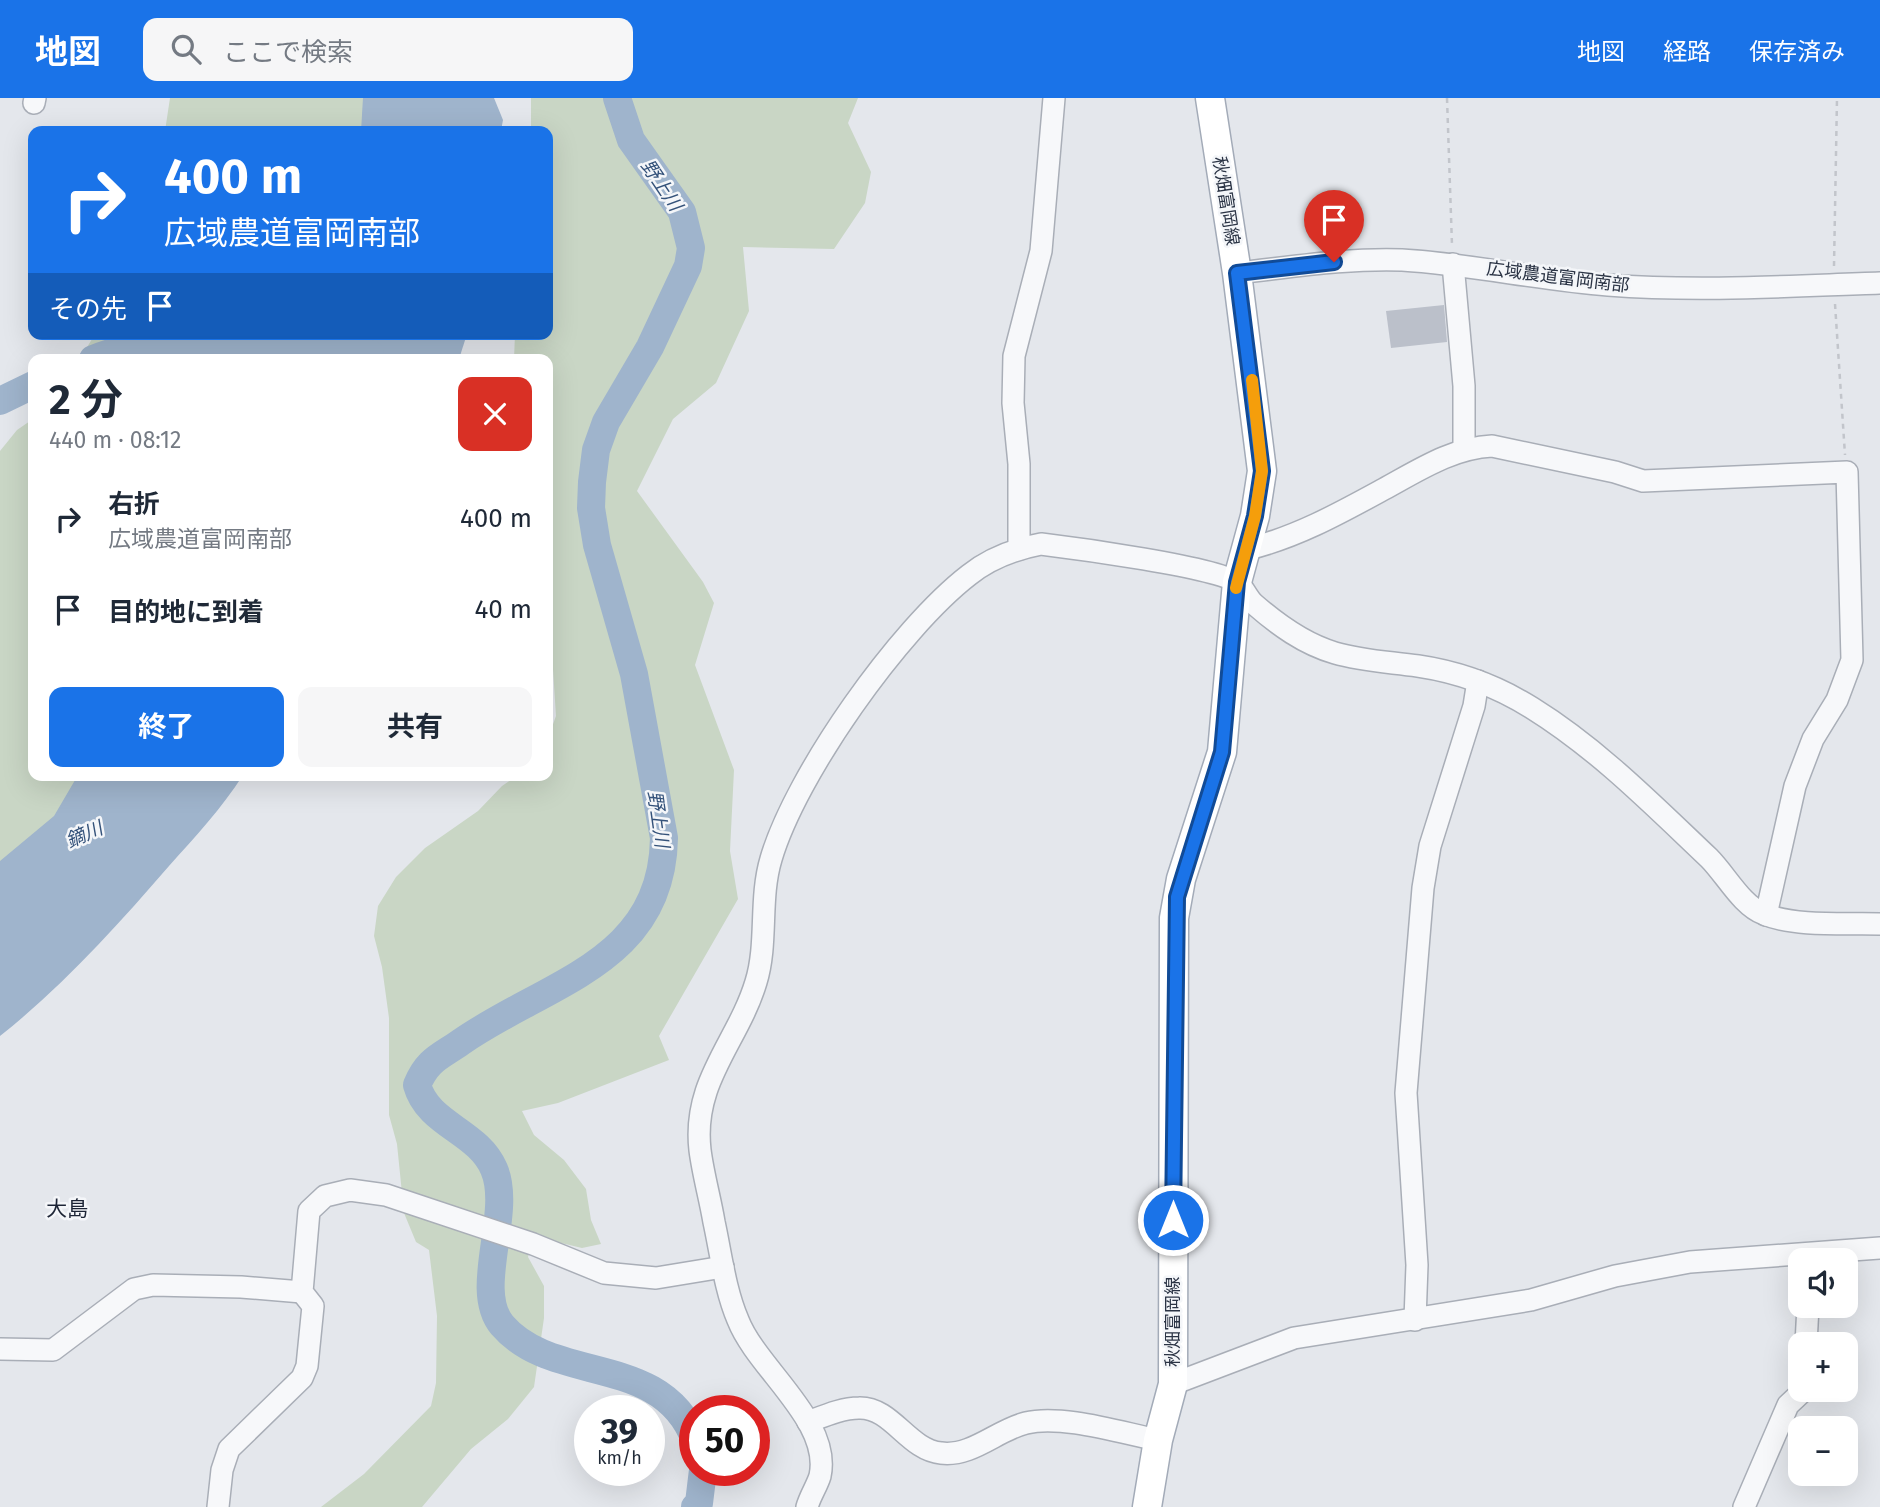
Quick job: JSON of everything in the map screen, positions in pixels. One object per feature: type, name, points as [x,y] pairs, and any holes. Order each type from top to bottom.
[{"type":"main road","name":"秋畑富岡線","points":[[1147,1507],[1158,1440],[1173,1384],[1174,918],[1181,879],[1222,752],[1237,582],[1248,549],[1262,471],[1237,273],[1210,98]]},
{"type":"street","points":[[1019,549],[1013,364],[1041,251],[1054,98]]},
{"type":"street","name":"広域農道富岡南部","points":[[1237,273],[1359,260],[1453,264],[1606,285],[1662,288],[1880,283]]},
{"type":"street","points":[[1453,264],[1464,386],[1464,450]]},
{"type":"street","points":[[1248,549],[1275,542],[1325,521],[1444,457],[1464,450],[1492,446],[1615,472],[1643,481],[1847,472],[1852,660],[1837,700],[1813,739],[1795,786],[1766,915]]},
{"type":"street","points":[[807,1507],[820,1475],[820,1445],[807,1422],[752,1348],[737,1320],[723,1267],[700,1150],[699,1120],[704,1093],[717,1060],[746,1010],[757,978],[771,859],[804,783],[865,690],[933,605],[971,573],[1019,549],[1041,544],[1201,571],[1237,582],[1251,602],[1292,634],[1333,653],[1370,661],[1420,666],[1478,681],[1533,709],[1601,758],[1726,874],[1753,908],[1766,915],[1796,920],[1880,924]]},
{"type":"street","points":[[1415,1320],[1416,1265],[1406,1093],[1423,888],[1430,846],[1474,706],[1478,681]]},
{"type":"street","points":[[218,1507],[222,1470],[229,1449],[295,1388],[307,1366],[313,1306],[302,1292],[307,1216],[314,1203],[335,1192],[367,1190],[533,1244],[583,1266],[634,1277],[656,1278],[723,1267]]},
{"type":"street","points":[[1858,1251],[1880,1248]]},
{"type":"street","points":[[1173,1384],[1294,1338],[1531,1300],[1615,1276],[1690,1262],[1788,1259]]},
{"type":"street","points":[[0,1349],[53,1350],[134,1289],[143,1287],[241,1287],[302,1292]]},
{"type":"street","points":[[1744,1507],[1791,1402]]},
{"type":"street","points":[[807,1422],[861,1408],[883,1415],[915,1444],[940,1453],[961,1452],[1029,1422],[1064,1423],[1158,1440]]},
{"type":"path","points":[[1447,98],[1453,264]]},
{"type":"green space","points":[[170,98],[462,98],[461,126],[166,126]]},
{"type":"green space","points":[[531,98],[858,98],[848,123],[871,172],[865,203],[834,249],[743,247],[749,311],[716,383],[673,419],[637,491],[703,582],[714,603],[695,665],[734,770],[730,851],[738,899],[659,1036],[669,1060],[558,1103],[522,1111],[534,1135],[564,1160],[586,1189],[591,1220],[601,1244],[582,1248],[532,1236],[528,1257],[544,1286],[544,1318],[534,1387],[508,1419],[471,1449],[422,1507],[321,1507],[364,1474],[431,1406],[436,1383],[437,1316],[429,1250],[416,1242],[404,1213],[397,1144],[389,1115],[389,1018],[382,967],[374,936],[378,906],[396,877],[425,848],[478,811],[502,786],[509,781],[553,781],[553,724],[556,716],[553,670],[553,354],[514,354],[515,340],[553,340],[553,126],[531,126]]},
{"type":"green space","points":[[91,340],[386,340],[379,354],[83,354]]},
{"type":"green space","points":[[28,422],[28,781],[127,781],[0,923],[0,451],[17,430]]},
{"type":"water","points":[[363,98],[494,98],[503,120],[502,126],[361,126]]},
{"type":"water","points":[[340,340],[465,340],[461,354],[334,354]]},
{"type":"water","name":"鏑川","points":[[74,781],[239,781],[208,822],[109,933],[45,997],[0,1036],[0,861],[54,816]]},
{"type":"building","points":[[1444,305],[1447,342],[1391,348],[1386,311]]},
{"type":"waterway","name":"野上川","points":[[617,98],[631,140],[682,212],[691,248],[688,266],[650,347],[606,422],[596,450],[592,482],[591,508],[597,545],[634,674],[664,838],[658,880],[644,914],[622,942],[562,984],[494,1021],[441,1055],[430,1064],[417,1085],[431,1110],[477,1145],[494,1169],[499,1187],[499,1207],[491,1292],[494,1310],[502,1325],[524,1344],[549,1356],[633,1381],[658,1393],[679,1412]]},
{"type":"waterway","points":[[108,354],[157,345],[269,351],[332,350],[370,354]]},
{"type":"waterway","points":[[0,401],[28,387]]},
{"type":"waterway","name":"野上川","points":[[695,1507],[699,1503],[701,1486]]},
{"type":"slow traffic","points":[[1236,588],[1248,549],[1262,471],[1252,380]]},
{"type":"district","name":"大島","points":[[67,1209]]},
{"type":"route","points":[[1173,1220],[1174,918],[1181,879],[1222,752],[1230,687],[1237,582],[1248,549],[1262,471],[1237,273],[1334,262]]}]
